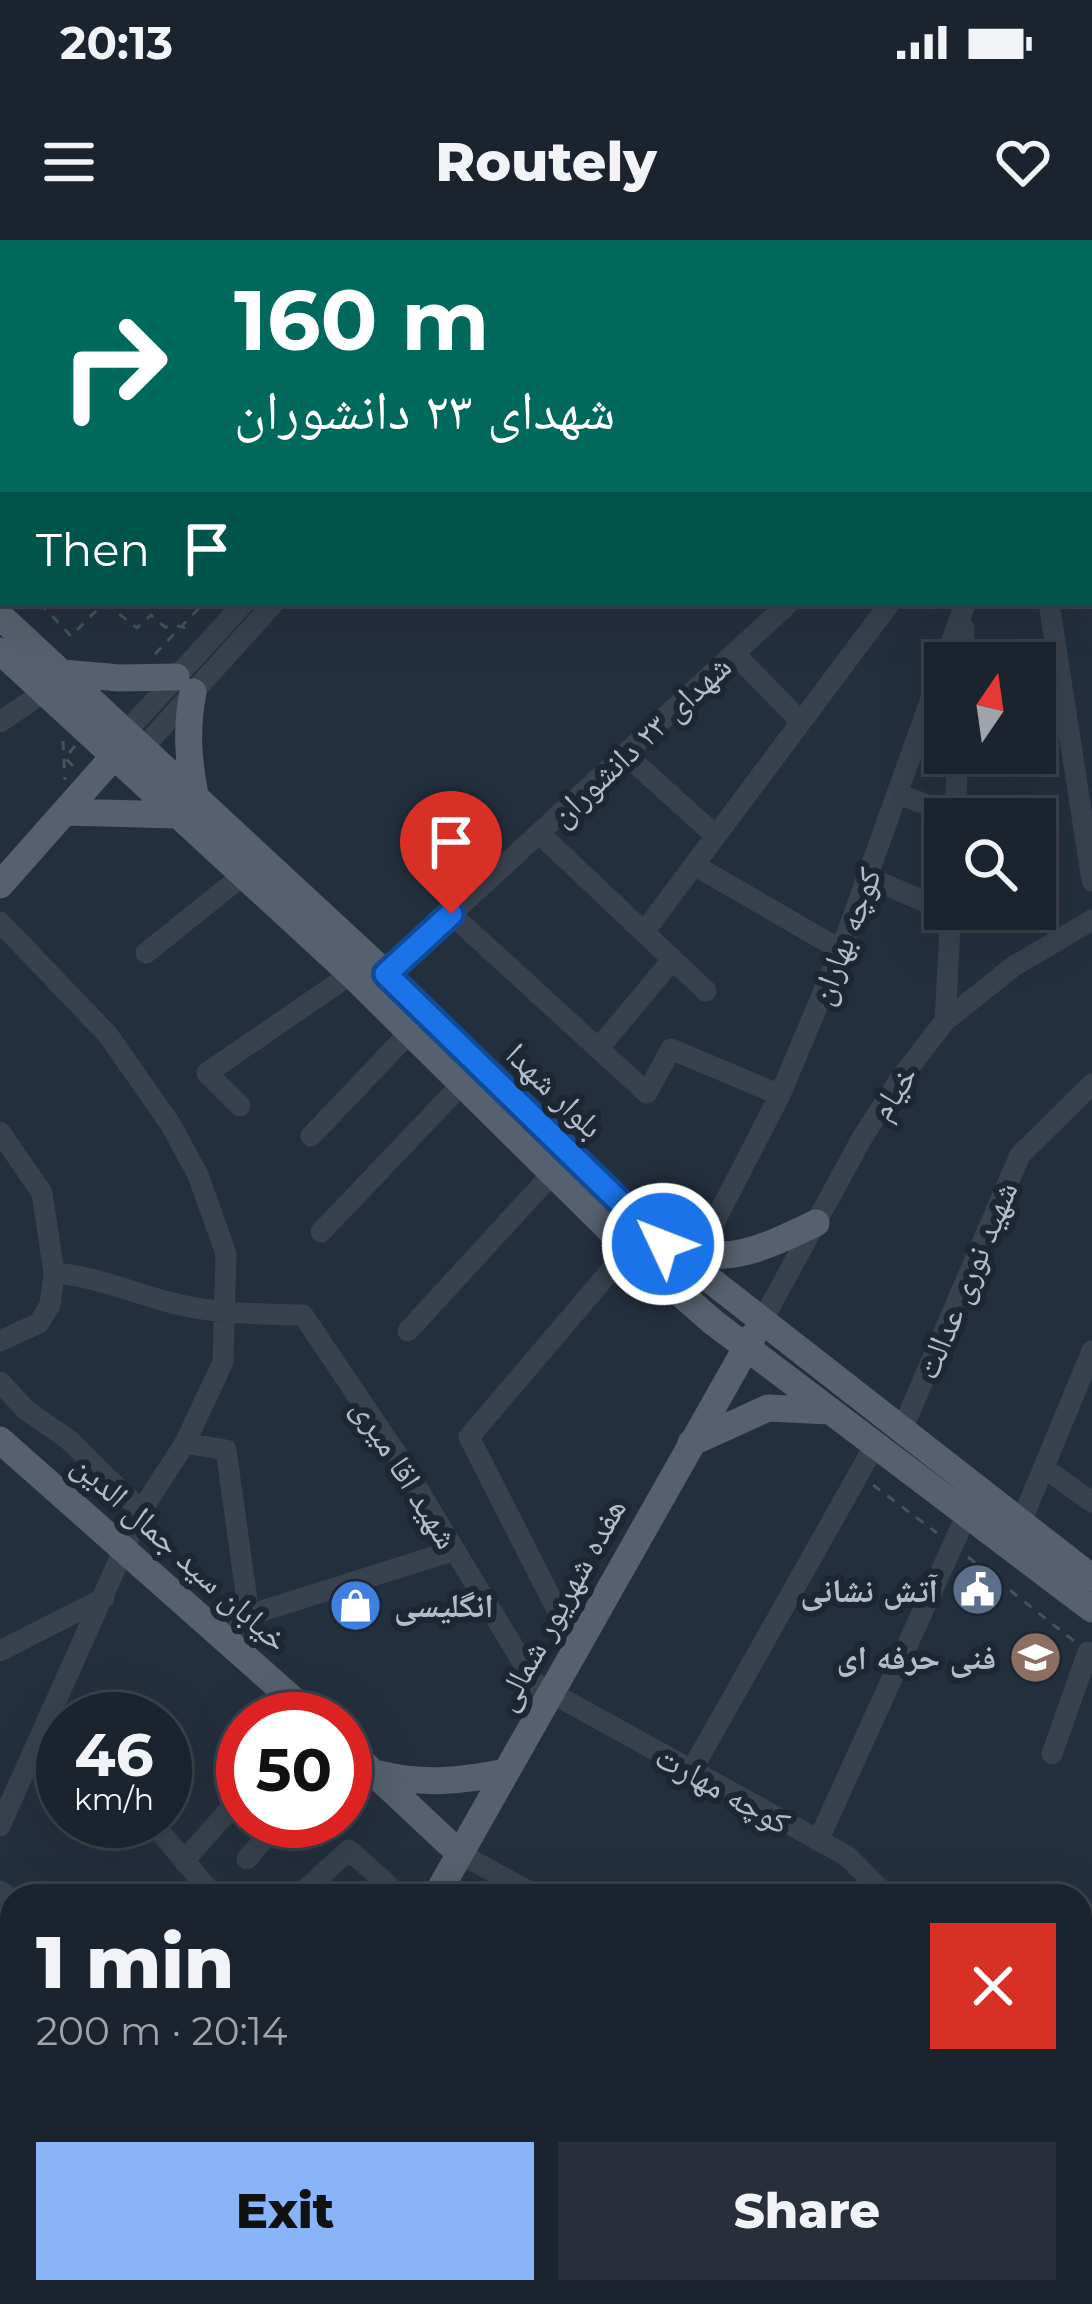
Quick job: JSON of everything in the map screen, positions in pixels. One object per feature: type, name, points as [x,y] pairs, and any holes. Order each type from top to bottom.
[{"type":"main road","name":"بلوار شهدا","points":[[0,616],[54,682]]},
{"type":"main road","name":"بلوار شهدا","points":[[0,652],[54,682],[129,744],[186,805],[242,876],[351,974],[629,1250],[676,1260],[761,1323],[814,1382],[830,1411],[1092,1609]]},
{"type":"main road","points":[[54,682],[134,678],[185,684],[186,805],[65,812]]},
{"type":"main road","points":[[0,885],[129,744]]},
{"type":"main road","name":"بلوار شهدا","points":[[186,805],[386,974],[676,1260],[745,1347],[901,1432],[1092,1578]]},
{"type":"main road","points":[[676,1260],[727,1258],[760,1250],[816,1223]]},
{"type":"main road","name":"هفده شهریور شمالی","points":[[442,1884],[761,1323]]},
{"type":"main road","points":[[692,1443],[768,1408],[830,1411]]},
{"type":"main road","name":"خیابان سید جمال الدین","points":[[0,1440],[284,1692]]},
{"type":"main road","points":[[372,1770],[459,1853]]},
{"type":"main road","points":[[375,1773],[411,1782],[447,1782],[506,1772]]},
{"type":"street","points":[[185,684],[204,646],[241,606]]},
{"type":"street","points":[[129,744],[185,684],[271,606]]},
{"type":"street","name":"شهدای ۲۳ دانشوران","points":[[386,974],[786,606]]},
{"type":"street","points":[[644,932],[888,606]]},
{"type":"street","name":"کوچه بهاران","points":[[676,1260],[781,1095],[869,878],[964,606]]},
{"type":"street","points":[[963,642],[965,606]]},
{"type":"street","points":[[1048,606],[1092,881]]},
{"type":"street","points":[[734,653],[801,722]]},
{"type":"street","points":[[0,722],[54,682]]},
{"type":"street","points":[[625,754],[716,836]]},
{"type":"street","points":[[898,794],[924,804]]},
{"type":"street","points":[[538,833],[706,991]]},
{"type":"street","points":[[694,865],[841,950]]},
{"type":"street","points":[[146,953],[242,876]]},
{"type":"street","points":[[869,878],[924,900]]},
{"type":"street","points":[[451,914],[646,1093],[671,1049],[781,1095]]},
{"type":"street","name":"خیام","points":[[761,1323],[887,1099],[945,1021],[1014,965],[1092,920]]},
{"type":"street","points":[[0,922],[108,1035],[171,1125],[198,1174],[226,1254],[223,1362],[185,1443],[141,1511],[0,1826]]},
{"type":"street","points":[[945,1021],[949,930]]},
{"type":"street","points":[[598,1048],[673,959]]},
{"type":"street","points":[[240,1106],[207,1073],[351,974]]},
{"type":"street","points":[[311,1136],[410,1032]]},
{"type":"street","points":[[321,1232],[463,1083]]},
{"type":"street","name":"شهید نوری عدالت","points":[[901,1432],[1020,1156],[1092,1084]]},
{"type":"street","points":[[0,1132],[42,1193],[54,1273],[50,1305],[39,1323],[0,1341]]},
{"type":"street","points":[[408,1331],[553,1174]]},
{"type":"street","points":[[576,1646],[470,1437],[629,1250]]},
{"type":"street","points":[[54,1273],[224,1312]]},
{"type":"street","name":"شهید اقا میری","points":[[224,1312],[303,1315],[548,1696]]},
{"type":"street","points":[[1021,1522],[1092,1351]]},
{"type":"street","points":[[0,1382],[26,1410],[69,1440],[141,1511]]},
{"type":"street","points":[[185,1443],[226,1450],[249,1615]]},
{"type":"street","points":[[693,1768],[875,1445]]},
{"type":"street","points":[[1044,1468],[1092,1502]]},
{"type":"street","points":[[818,1840],[967,1514]]},
{"type":"street","points":[[227,1640],[249,1615],[455,1550]]},
{"type":"street","points":[[0,1651],[104,1598]]},
{"type":"street","points":[[1052,1754],[1088,1652]]},
{"type":"street","points":[[275,1692],[276,1685]]},
{"type":"street","name":"کوچه مهارت","points":[[548,1696],[693,1768],[847,1856],[875,1884]]},
{"type":"street","points":[[184,1861],[216,1832]]},
{"type":"street","points":[[173,1848],[204,1884]]},
{"type":"street","points":[[247,1858],[256,1848]]},
{"type":"street","points":[[311,1884],[349,1850],[381,1884]]},
{"type":"street","points":[[459,1853],[515,1884]]},
{"type":"path","points":[[43,606],[71,636],[101,606]]},
{"type":"path","points":[[108,606],[137,628],[151,615],[165,627],[182,626],[204,646]]},
{"type":"path","points":[[134,678],[201,606]]},
{"type":"path","points":[[63,740],[65,812]]},
{"type":"path","points":[[857,1473],[1088,1652]]},
{"type":"place","name":"آتش نشانی","points":[[977,1590]]},
{"type":"place","name":"انگلیسی","points":[[355,1605]]},
{"type":"place","name":"فنی حرفه ای","points":[[1035,1657]]},
{"type":"route","points":[[451,914],[386,974],[663,1244]]}]
